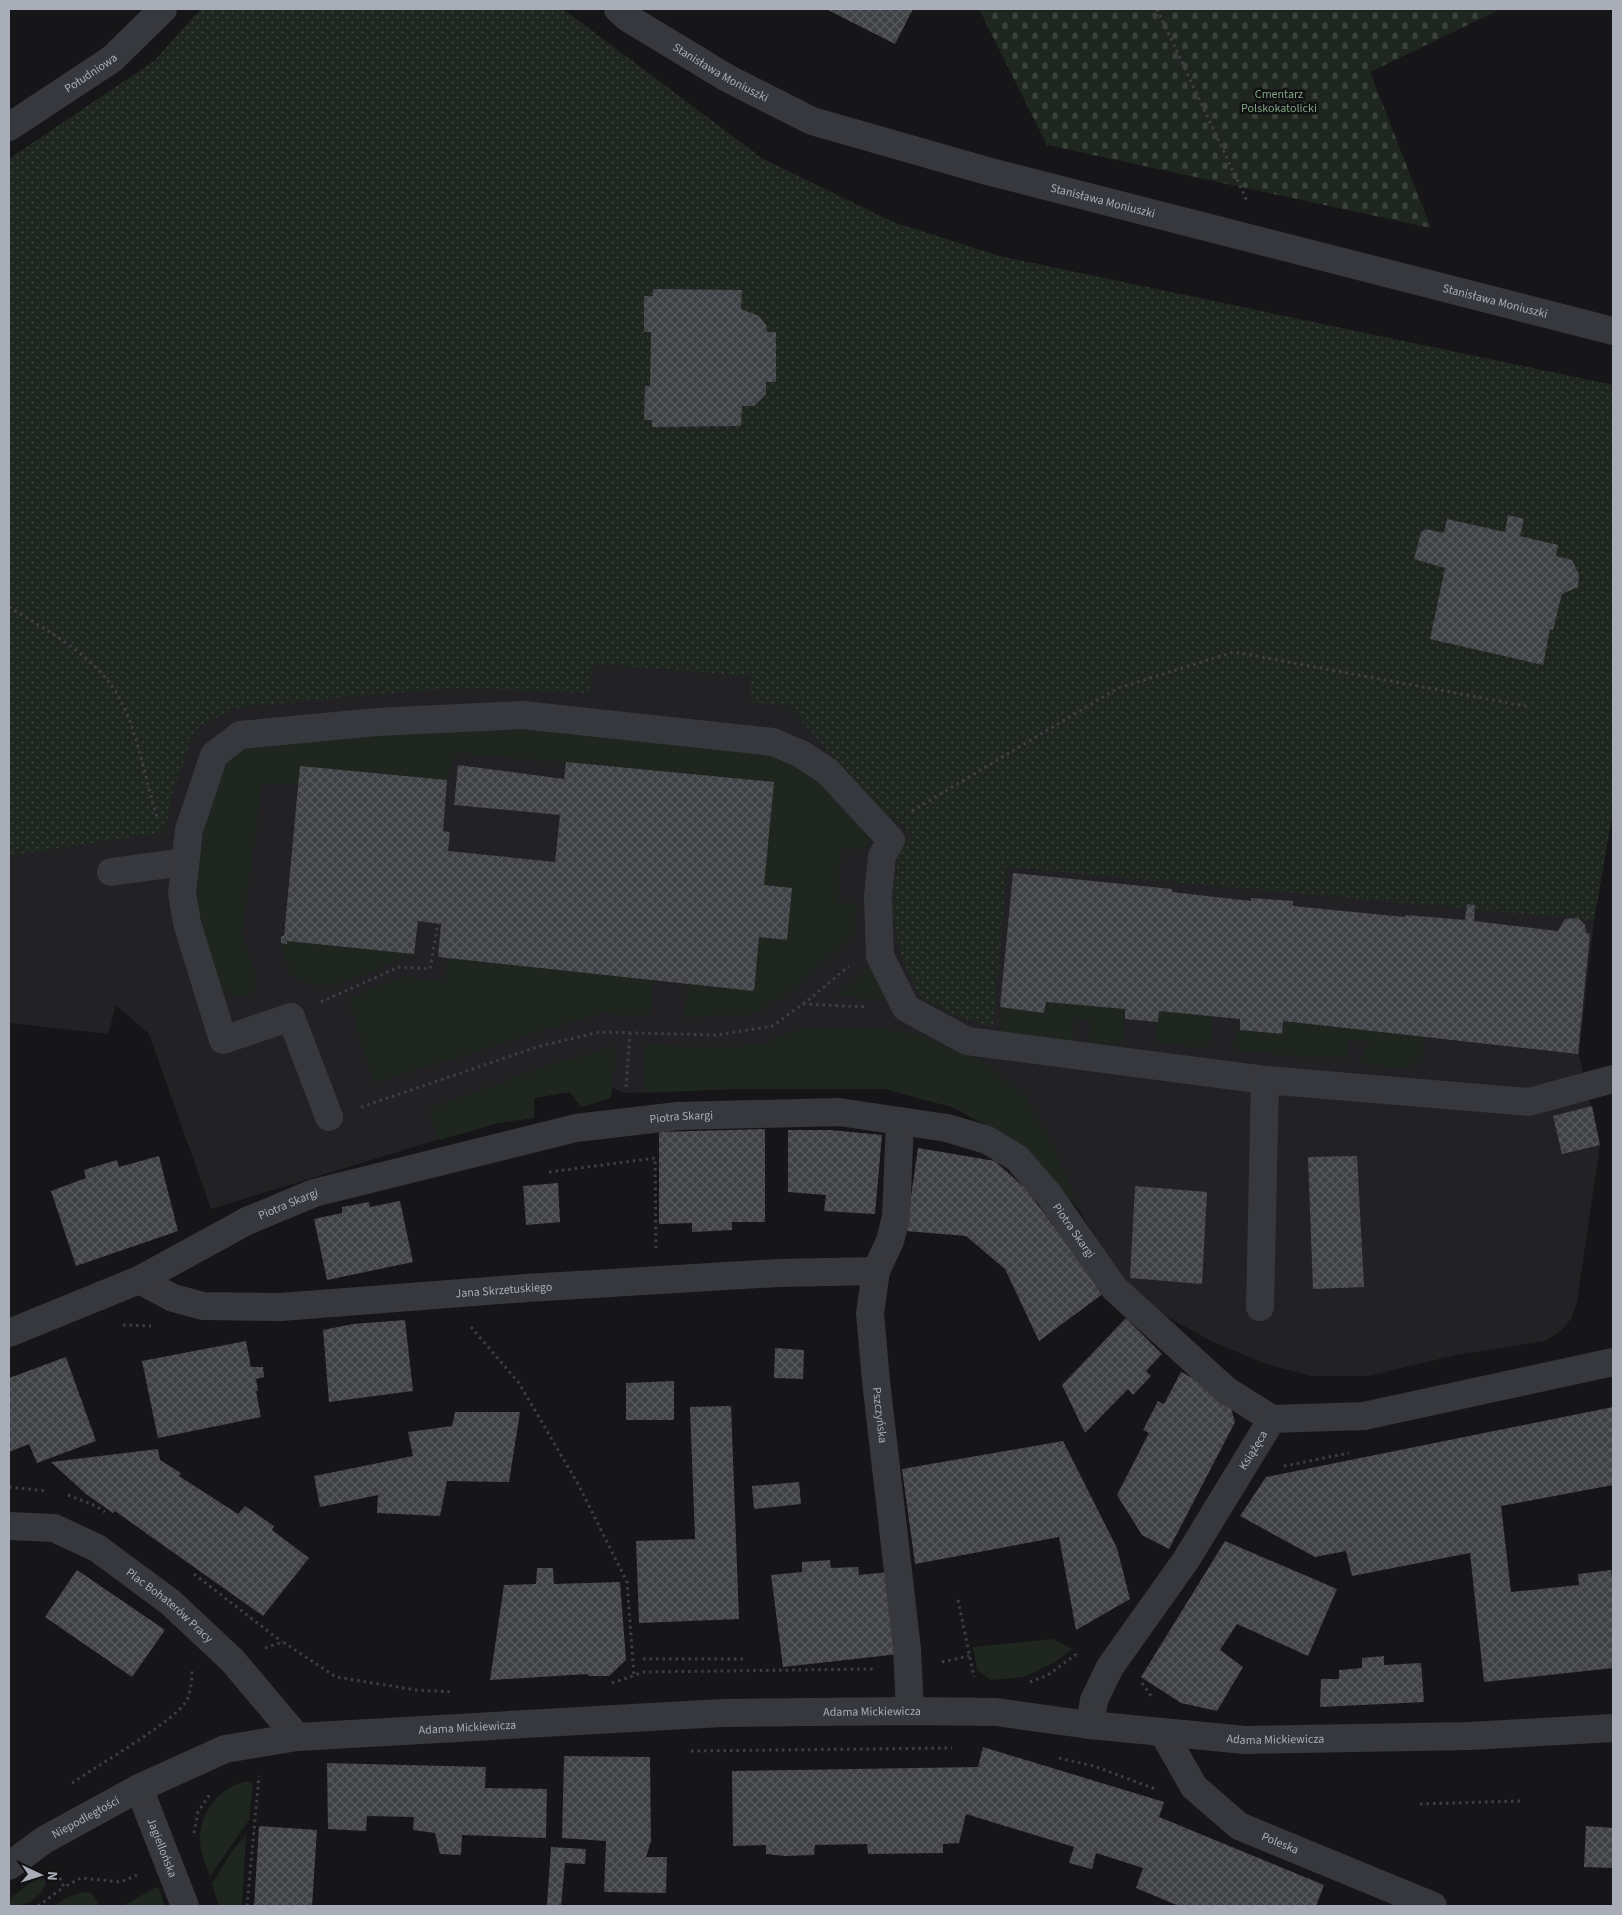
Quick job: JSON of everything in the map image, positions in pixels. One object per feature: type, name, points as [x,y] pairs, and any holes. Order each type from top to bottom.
[{"type":"street","name":"Południowa","points":[[9,127],[112,59],[163,9]]},
{"type":"street","name":"Stanisława Moniuszki","points":[[618,9],[628,18],[727,78],[812,121],[987,171],[1613,331]]},
{"type":"street","points":[[329,1117],[291,1017],[223,1040],[187,923],[182,893],[184,862],[198,796],[214,755],[240,735],[377,722],[523,715],[772,742],[801,754],[828,771],[891,840],[882,856],[878,897],[880,956],[908,1009],[967,1041],[1265,1080],[1529,1102],[1613,1079]]},
{"type":"street","points":[[111,872],[184,862]]},
{"type":"street","points":[[1260,1307],[1265,1080]]},
{"type":"street","name":"Piotra Skargi","points":[[9,1333],[139,1280],[247,1221],[314,1193],[576,1128],[678,1116],[839,1112],[947,1128],[987,1140],[1017,1158],[1049,1195],[1114,1288],[1226,1390],[1272,1419]]},
{"type":"street","name":"Pszczyńska","points":[[900,1121],[896,1217],[890,1241],[876,1271],[870,1313],[908,1668],[910,1711]]},
{"type":"street","name":"Jana Skrzetuskiego","points":[[139,1280],[173,1298],[203,1306],[281,1307],[528,1288],[778,1273],[876,1271]]},
{"type":"street","name":"Książęca","points":[[1090,1725],[1094,1700],[1110,1667],[1186,1560],[1272,1419],[1364,1416],[1613,1362]]},
{"type":"street","name":"Plac Bohaterów Pracy","points":[[9,1526],[54,1528],[97,1548],[170,1602],[232,1660],[297,1737]]},
{"type":"street","name":"Adama Mickiewicza","points":[[139,1788],[225,1749],[297,1737],[722,1713],[996,1712],[1164,1734],[1245,1740],[1470,1736],[1613,1728]]},
{"type":"street","name":"Poleska","points":[[1164,1734],[1194,1787],[1239,1826],[1433,1906]]},
{"type":"street","name":"Niepodległości","points":[[9,1866],[44,1840],[139,1788]]},
{"type":"street","name":"Jagiellońska","points":[[139,1788],[185,1906]]},
{"type":"path","points":[[1157,9],[1267,242]]},
{"type":"path","points":[[891,840],[908,813],[1118,688],[1234,652],[1526,706]]},
{"type":"path","points":[[291,1017],[344,990],[399,967],[430,970],[438,923]]},
{"type":"path","points":[[329,1117],[416,1090],[540,1046],[600,1032],[726,1034],[772,1026],[802,1004],[879,940]]},
{"type":"path","points":[[802,1004],[908,1009]]},
{"type":"path","points":[[625,1093],[630,1033]]},
{"type":"path","points":[[541,1174],[655,1158],[656,1250]]},
{"type":"path","points":[[467,1324],[519,1383],[578,1484],[627,1582],[634,1676]]},
{"type":"path","points":[[1274,1468],[1352,1452]]},
{"type":"path","points":[[958,1600],[972,1675],[977,1679]]},
{"type":"path","points":[[1028,1682],[1048,1675],[1075,1654],[1110,1667],[1138,1673],[1142,1685],[1153,1698]]},
{"type":"path","points":[[602,1684],[644,1672],[784,1672],[908,1668],[969,1656]]},
{"type":"path","points":[[643,1659],[744,1659]]},
{"type":"path","points":[[684,1751],[955,1747]]},
{"type":"path","points":[[1057,1757],[1094,1766],[1147,1784],[1160,1792]]},
{"type":"path","points":[[247,1906],[259,1772],[250,1775]]},
{"type":"path","points":[[193,1837],[198,1812],[212,1791]]},
{"type":"path","points":[[1420,1804],[1520,1802]]},
{"type":"path","points":[[38,1906],[64,1887]]},
{"type":"shaded area","points":[[201,9],[563,9],[763,159],[893,222],[999,256],[1613,385],[1613,811],[1594,920],[1579,1055],[1600,1145],[1577,1302],[1571,1319],[1561,1331],[1545,1341],[1456,1355],[1368,1376],[1311,1376],[1266,1364],[1209,1340],[1148,1306],[1110,1262],[1079,1210],[1027,1149],[955,1108],[885,1089],[734,1089],[625,1093],[612,1088],[611,1098],[582,1107],[569,1092],[534,1098],[534,1118],[498,1123],[427,1143],[211,1209],[149,1034],[116,1005],[108,1034],[9,1023],[9,159],[154,61]]},
{"type":"green space","points":[[201,9],[563,9],[763,159],[893,222],[999,256],[1613,385],[1613,811],[1594,920],[1007,867],[993,1027],[957,1016],[919,995],[902,958],[892,910],[899,853],[912,833],[884,812],[787,705],[750,702],[750,676],[593,664],[589,693],[455,688],[235,708],[195,730],[174,786],[165,832],[9,856],[9,159],[154,61]]},
{"type":"green space","name":"Cmentarz Polskokatolicki","points":[[979,9],[1501,9],[1370,72],[1431,228],[1047,145]]},
{"type":"green space","points":[[521,724],[767,751],[799,767],[833,795],[870,840],[864,849],[841,848],[837,903],[857,904],[854,933],[793,990],[752,1014],[684,1017],[688,983],[759,937],[787,939],[792,888],[764,885],[773,782],[457,753],[447,780],[300,766],[298,784],[262,784],[242,935],[256,976],[254,991],[240,997],[223,991],[211,960],[197,908],[198,868],[205,827],[215,786],[224,761],[245,748],[380,732]]},
{"type":"green space","points":[[287,941],[414,954],[354,979],[331,986],[322,986],[309,983],[290,973],[281,943],[287,944]]},
{"type":"green space","points":[[448,958],[653,980],[650,1016],[600,1013],[374,1083],[348,998],[404,977],[444,982]]},
{"type":"green space","points":[[874,964],[891,1000],[836,996]]},
{"type":"green space","points":[[1046,1002],[1125,1009],[1122,1044],[1089,1042],[1091,1020],[1073,1018],[1072,1042],[1001,1032],[1000,1007],[1044,1013]]},
{"type":"green space","points":[[1159,1011],[1213,1016],[1210,1047],[1156,1044]]},
{"type":"green space","points":[[1283,1021],[1424,1037],[1422,1054],[1417,1062],[1411,1066],[1395,1068],[1362,1063],[1362,1058],[1369,1041],[1346,1040],[1348,1058],[1303,1057],[1236,1050],[1234,1048],[1235,1030],[1282,1034]]},
{"type":"green space","points":[[806,1027],[875,1028],[921,1035],[987,1065],[1027,1096],[1055,1150],[1079,1210],[1027,1149],[955,1108],[885,1089],[734,1089],[644,1093],[643,1045],[729,1047],[761,1044]]},
{"type":"green space","points":[[616,1047],[611,1098],[582,1107],[569,1092],[534,1098],[534,1118],[498,1123],[439,1140],[428,1109],[555,1063]]},
{"type":"green space","points":[[1053,1639],[1072,1649],[1053,1663],[1024,1677],[991,1680],[977,1670],[973,1647]]},
{"type":"green space","points":[[249,1781],[253,1784],[249,1820],[210,1876],[200,1842],[200,1831],[207,1811],[213,1802],[229,1788]]},
{"type":"green space","points":[[246,1835],[242,1906],[219,1906],[212,1884],[232,1851]]},
{"type":"green space","points":[[42,1874],[46,1883],[36,1898],[21,1905],[9,1906],[9,1899]]},
{"type":"green space","points":[[156,1887],[159,1888],[165,1906],[123,1906]]},
{"type":"green space","points":[[83,1892],[92,1893],[99,1906],[53,1906],[70,1896]]},
{"type":"building","points":[[826,9],[913,9],[895,44]]},
{"type":"building","points":[[653,289],[742,290],[741,309],[759,316],[766,325],[767,332],[776,332],[776,382],[766,382],[766,394],[754,406],[742,406],[741,426],[652,427],[652,420],[644,420],[645,386],[650,386],[651,332],[644,332],[644,296],[653,296]]},
{"type":"building","points":[[1508,515],[1524,519],[1520,536],[1558,545],[1556,556],[1572,560],[1579,574],[1578,587],[1562,594],[1553,630],[1550,629],[1543,665],[1430,639],[1445,568],[1414,559],[1421,532],[1426,529],[1444,533],[1447,519],[1505,532]]},
{"type":"building","points":[[566,762],[774,782],[764,885],[792,888],[787,940],[759,937],[754,991],[438,957],[441,924],[418,921],[414,954],[287,941],[287,944],[281,943],[281,936],[284,936],[300,766],[447,780],[443,831],[450,832],[448,851],[555,862],[560,815],[454,805],[458,765],[564,779]]},
{"type":"building","points":[[1013,873],[1172,889],[1172,892],[1251,901],[1251,898],[1293,901],[1293,906],[1405,917],[1406,915],[1465,920],[1467,904],[1475,905],[1474,921],[1558,931],[1565,919],[1578,918],[1585,925],[1586,933],[1590,934],[1578,1054],[1283,1021],[1282,1034],[1240,1030],[1240,1019],[1159,1011],[1158,1022],[1125,1019],[1125,1009],[1046,1002],[1044,1013],[1000,1007]]},
{"type":"building","points":[[1592,1106],[1600,1145],[1562,1154],[1553,1116]]},
{"type":"building","points":[[765,1129],[765,1222],[732,1222],[732,1230],[692,1232],[692,1223],[659,1224],[659,1132]]},
{"type":"building","points":[[788,1130],[831,1130],[882,1135],[875,1214],[824,1211],[826,1195],[788,1192]]},
{"type":"building","points":[[918,1148],[995,1161],[1025,1188],[1104,1293],[1039,1341],[1005,1269],[966,1236],[906,1231]]},
{"type":"building","points":[[159,1156],[178,1231],[76,1266],[51,1191],[86,1178],[84,1170],[117,1160],[119,1167]]},
{"type":"building","points":[[1357,1156],[1364,1287],[1313,1289],[1308,1157]]},
{"type":"building","points":[[558,1183],[560,1222],[526,1225],[523,1186]]},
{"type":"building","points":[[1135,1186],[1207,1192],[1202,1284],[1130,1278]]},
{"type":"building","points":[[400,1201],[413,1262],[327,1280],[314,1219],[342,1213],[342,1207],[369,1202],[370,1207]]},
{"type":"building","points":[[1126,1318],[1162,1354],[1146,1371],[1151,1376],[1133,1395],[1128,1389],[1085,1433],[1062,1385]]},
{"type":"building","points":[[405,1320],[413,1391],[329,1402],[323,1330],[353,1324]]},
{"type":"building","points":[[246,1341],[251,1367],[263,1367],[264,1377],[256,1379],[258,1391],[256,1391],[261,1417],[158,1438],[142,1361]]},
{"type":"building","points":[[775,1348],[804,1350],[803,1379],[774,1378]]},
{"type":"building","points":[[66,1357],[96,1441],[37,1463],[29,1444],[9,1452],[9,1378]]},
{"type":"building","points":[[1181,1372],[1212,1388],[1229,1402],[1235,1422],[1169,1549],[1142,1535],[1117,1495],[1149,1433],[1143,1430],[1158,1401],[1164,1404]]},
{"type":"building","points":[[674,1381],[674,1420],[626,1420],[626,1383]]},
{"type":"building","points":[[731,1406],[739,1619],[639,1623],[636,1541],[695,1539],[690,1407]]},
{"type":"building","points":[[1613,1407],[1613,1485],[1501,1506],[1511,1592],[1579,1585],[1578,1574],[1611,1570],[1613,1582],[1613,1668],[1484,1682],[1470,1553],[1352,1576],[1346,1551],[1315,1557],[1240,1516],[1266,1477]]},
{"type":"building","points":[[455,1412],[520,1412],[509,1482],[447,1481],[440,1516],[377,1513],[378,1495],[320,1507],[314,1476],[413,1456],[408,1432],[452,1426]]},
{"type":"building","points":[[1063,1441],[1117,1548],[1130,1599],[1076,1630],[1059,1537],[915,1564],[902,1469]]},
{"type":"building","points":[[158,1449],[160,1460],[181,1473],[179,1476],[238,1514],[245,1506],[274,1526],[272,1530],[309,1558],[263,1616],[115,1511],[113,1513],[86,1494],[51,1462]]},
{"type":"building","points":[[799,1482],[801,1504],[754,1509],[752,1486]]},
{"type":"building","points":[[1225,1541],[1337,1589],[1308,1656],[1237,1624],[1220,1650],[1243,1667],[1217,1711],[1181,1703],[1141,1677]]},
{"type":"building","points":[[830,1560],[831,1568],[858,1567],[859,1575],[889,1572],[899,1654],[783,1667],[771,1575],[802,1572],[802,1562]]},
{"type":"building","points":[[537,1568],[553,1568],[554,1584],[620,1582],[626,1660],[609,1676],[588,1676],[588,1674],[490,1680],[504,1585],[536,1584]]},
{"type":"building","points":[[77,1570],[165,1630],[132,1677],[45,1617]]},
{"type":"building","points":[[1384,1656],[1384,1665],[1421,1663],[1424,1702],[1320,1707],[1321,1679],[1339,1679],[1339,1670],[1362,1668],[1362,1658]]},
{"type":"building","points":[[983,1747],[1164,1802],[1159,1817],[1324,1885],[1316,1906],[1179,1906],[1136,1888],[1143,1868],[1096,1853],[1092,1869],[1069,1863],[1074,1847],[966,1814],[959,1843],[943,1844],[943,1853],[868,1854],[867,1844],[815,1845],[814,1855],[785,1856],[766,1854],[766,1845],[733,1846],[732,1771],[978,1767]]},
{"type":"building","points":[[564,1756],[650,1757],[651,1841],[646,1857],[667,1857],[666,1893],[604,1892],[606,1841],[562,1838]]},
{"type":"building","points":[[327,1763],[486,1767],[485,1788],[547,1789],[546,1838],[462,1835],[461,1855],[440,1854],[435,1833],[413,1830],[414,1817],[367,1816],[366,1831],[328,1829]]},
{"type":"building","points":[[259,1826],[317,1830],[312,1906],[254,1906]]},
{"type":"building","points":[[1586,1826],[1613,1828],[1613,1868],[1584,1867]]},
{"type":"building","points":[[551,1847],[586,1849],[585,1864],[565,1863],[561,1906],[547,1905]]}]
